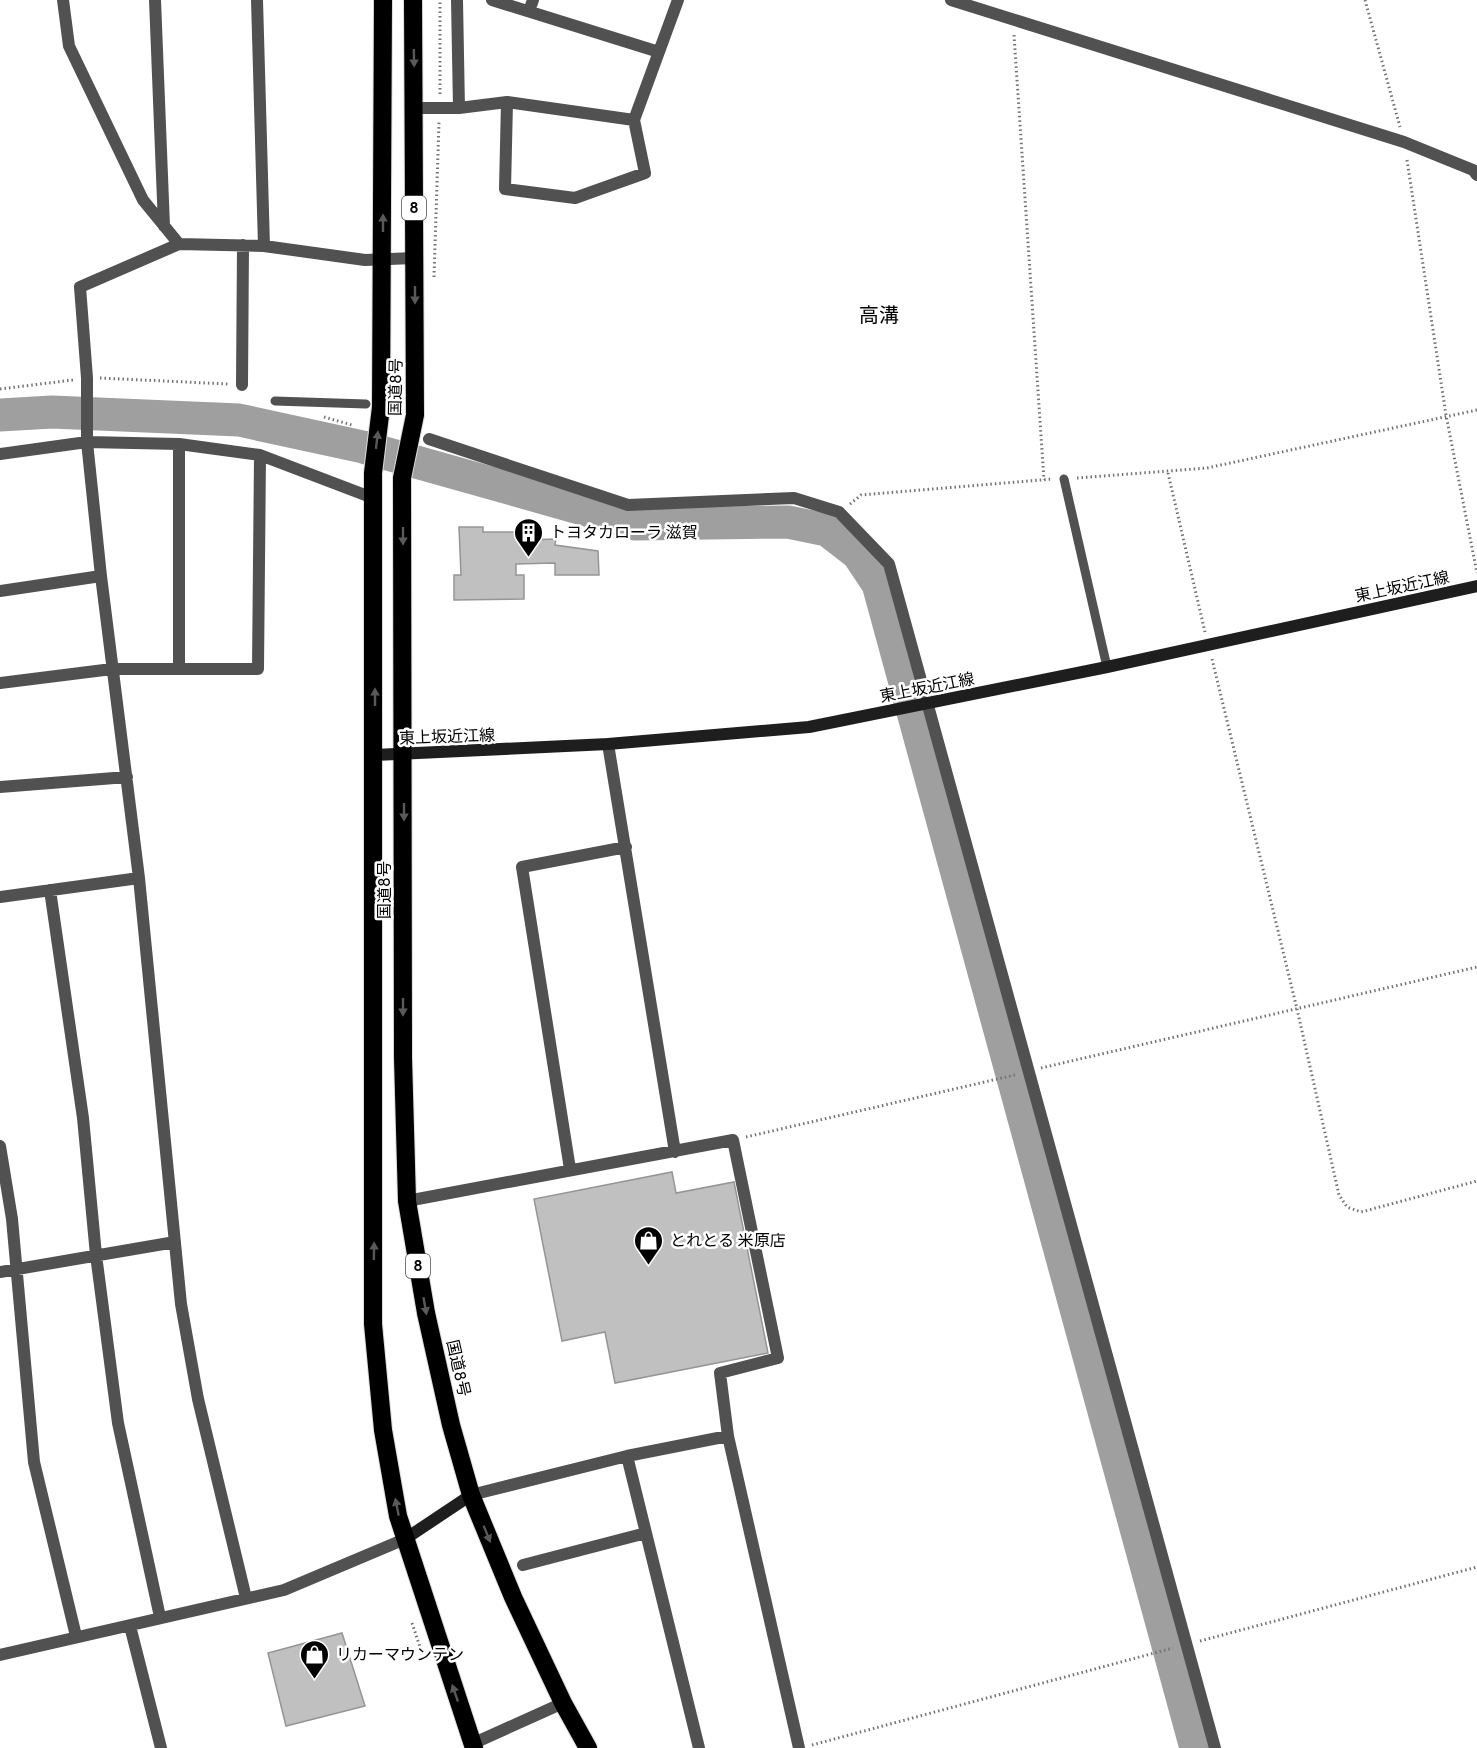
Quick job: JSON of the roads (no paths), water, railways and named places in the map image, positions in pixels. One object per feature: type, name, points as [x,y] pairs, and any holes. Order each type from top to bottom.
[{"type":"highway","name":"国道8号","points":[[383,0],[384,260],[374,406],[373,473],[375,755],[373,1324],[383,1430],[405,1539],[473,1746]]},
{"type":"highway","name":"国道8号","points":[[413,0],[416,415],[402,478],[403,1058],[407,1201],[429,1324],[451,1425],[471,1495],[513,1597],[563,1703],[588,1748]]},
{"type":"main road","name":"東上坂近江線","points":[[375,755],[608,744],[809,727],[1107,668],[1477,586]]},
{"type":"main road","points":[[405,1539],[471,1495]]},
{"type":"street","points":[[63,0],[69,46],[143,200],[179,244]]},
{"type":"street","points":[[155,0],[164,226]]},
{"type":"street","points":[[257,0],[264,246]]},
{"type":"street","points":[[457,0],[459,108]]},
{"type":"street","points":[[492,0],[531,6],[659,52]]},
{"type":"street","points":[[507,102],[505,189],[574,198],[645,173],[634,120],[678,0]]},
{"type":"street","points":[[951,0],[1404,142],[1473,170],[1477,175]]},
{"type":"street","points":[[414,108],[459,108],[507,102],[634,120]]},
{"type":"street","points":[[246,1598],[198,1399],[182,1304],[139,878],[101,576],[87,438],[87,378],[80,287],[179,244],[264,246],[384,260],[414,258]]},
{"type":"street","points":[[242,384],[243,245]]},
{"type":"street","points":[[0,454],[87,438],[179,444],[260,455],[373,498]]},
{"type":"street","points":[[429,439],[628,505],[794,498],[839,512],[889,564],[924,705],[1030,1071],[1215,1748]]},
{"type":"street","points":[[179,444],[179,669]]},
{"type":"street","points":[[0,683],[112,669],[258,669],[260,455]]},
{"type":"street","points":[[0,591],[101,576]]},
{"type":"street","points":[[608,744],[675,1152]]},
{"type":"street","points":[[0,787],[127,777]]},
{"type":"street","points":[[570,1168],[522,867],[626,847]]},
{"type":"street","points":[[0,897],[139,878]]},
{"type":"street","points":[[50,890],[83,1118],[96,1255],[118,1423],[160,1617]]},
{"type":"street","points":[[407,1201],[570,1168],[675,1152],[733,1140],[778,1358],[720,1374],[728,1436],[800,1748]]},
{"type":"street","points":[[0,1146],[12,1219],[34,1462],[76,1636]]},
{"type":"street","points":[[0,1272],[175,1242]]},
{"type":"street","points":[[471,1495],[627,1456],[728,1436]]},
{"type":"street","points":[[627,1456],[699,1748]]},
{"type":"street","points":[[523,1565],[646,1533]]},
{"type":"street","points":[[0,1655],[284,1590],[405,1539]]},
{"type":"street","points":[[130,1626],[161,1748]]},
{"type":"street","points":[[473,1746],[563,1703]]},
{"type":"lane","points":[[275,401],[374,406]]},
{"type":"lane","points":[[1064,479],[1107,668]]},
{"type":"waterway","points":[[0,415],[52,412],[239,420],[363,447],[636,524],[788,522],[827,530],[858,554],[878,584],[1196,1748]]},
{"type":"place","name":"トヨタカローラ 滋賀","points":[[529,558]]},
{"type":"place","name":"とれとる 米原店","points":[[649,1266]]},
{"type":"place","name":"リカーマウンテン","points":[[315,1680]]},
{"type":"district","name":"高溝","points":[[879,315]]}]
